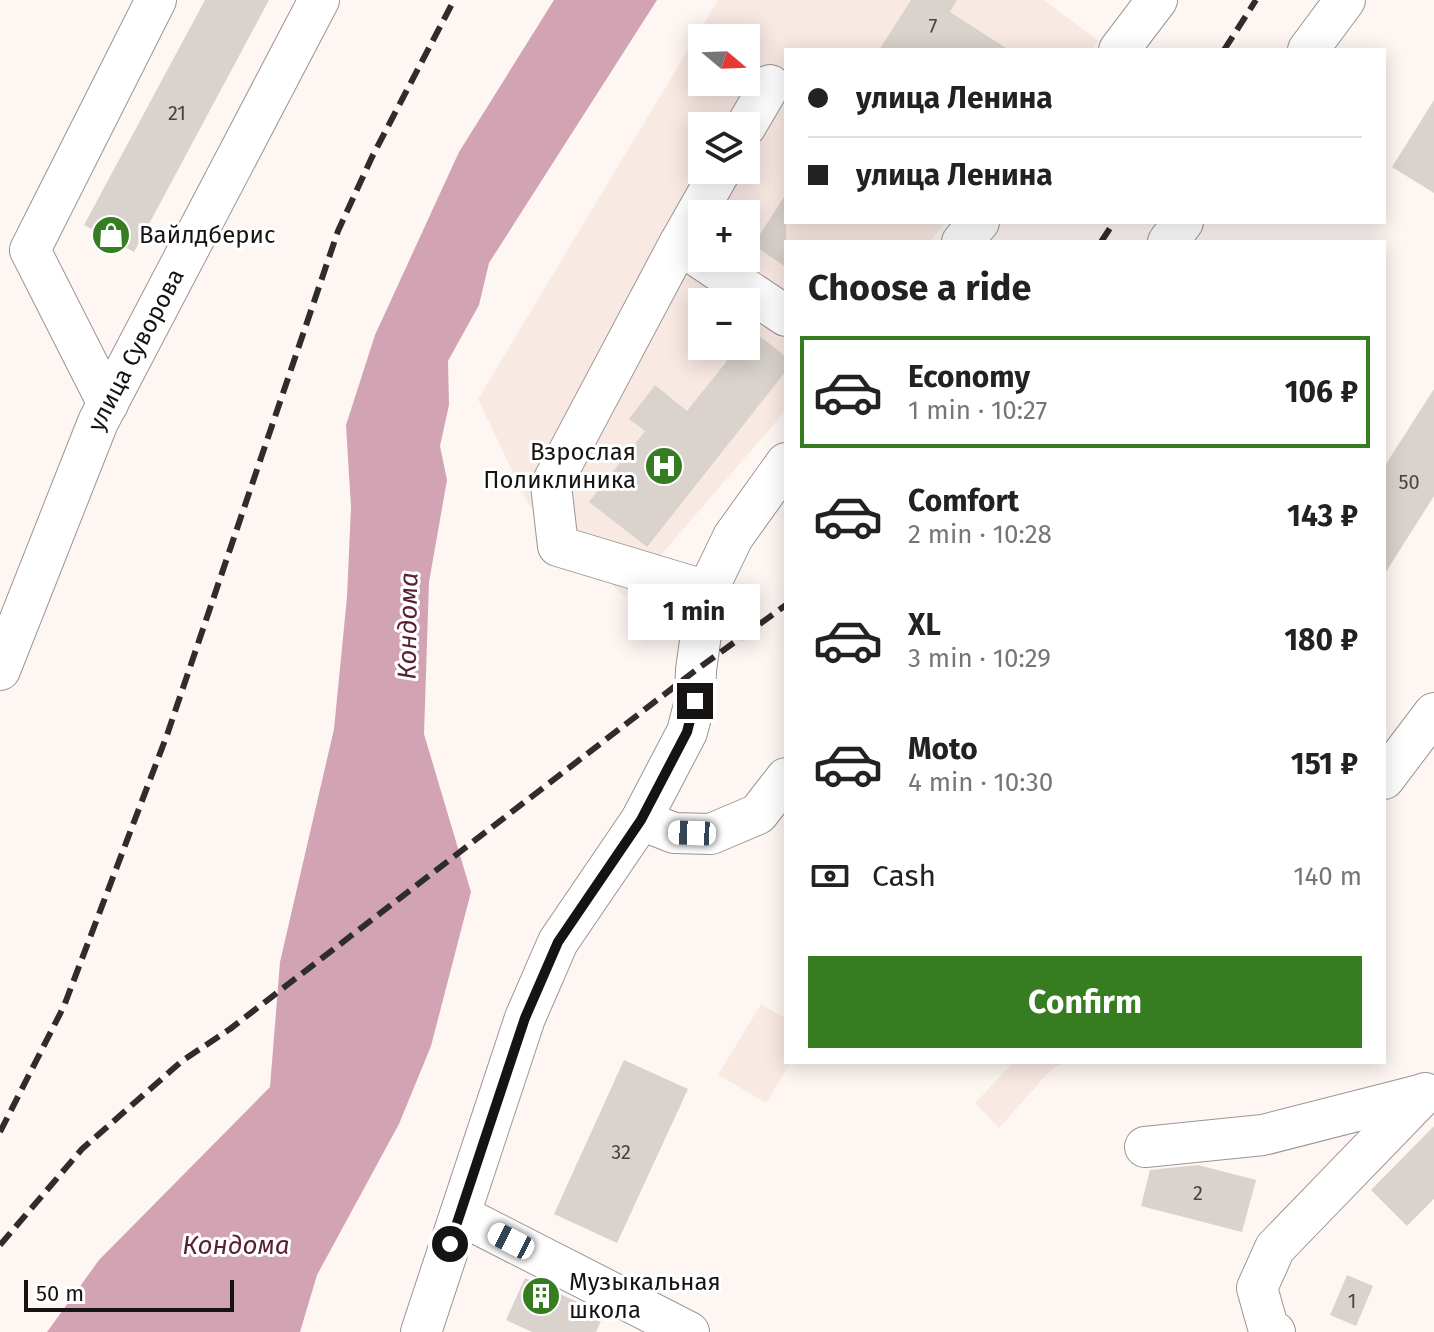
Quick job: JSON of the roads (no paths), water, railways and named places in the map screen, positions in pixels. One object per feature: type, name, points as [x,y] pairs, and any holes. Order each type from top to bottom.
[{"type":"street","points":[[108,404],[30,250],[156,0]]},
{"type":"street","name":"улица Суворова","points":[[0,670],[98,422],[319,0]]},
{"type":"street","points":[[1309,48],[1345,0]]},
{"type":"street","points":[[1120,48],[1144,5]]},
{"type":"street","points":[[754,112],[770,85]]},
{"type":"street","points":[[707,591],[558,546],[551,485],[713,184]]},
{"type":"street","points":[[964,240],[977,224]]},
{"type":"street","points":[[679,244],[784,315]]},
{"type":"street","points":[[421,1332],[525,1018],[558,942],[641,820],[687,732],[695,701],[707,591],[733,537],[784,466]]},
{"type":"street","points":[[1386,776],[1434,713]]},
{"type":"street","points":[[641,820],[674,833],[711,834],[758,814],[784,781]]},
{"type":"street","points":[[1145,1147],[1263,1135],[1429,1091]]},
{"type":"street","points":[[1275,1332],[1268,1327],[1257,1288],[1275,1248],[1429,1091]]},
{"type":"street","points":[[460,1215],[689,1332]]},
{"type":"water","name":"Кондома","points":[[554,0],[657,0],[489,263],[479,305],[448,361],[449,405],[440,446],[447,480],[429,582],[424,734],[471,892],[431,1046],[399,1124],[317,1275],[300,1332],[47,1332],[99,1260],[270,1087],[280,962],[334,729],[347,597],[351,507],[346,425],[375,335],[459,152]]},
{"type":"railway","points":[[0,1132],[64,1006],[167,735],[338,231],[372,157],[454,0]]},
{"type":"railway","points":[[1225,48],[1256,0]]},
{"type":"railway","points":[[1102,240],[1113,224]]},
{"type":"railway","points":[[0,1245],[82,1149],[182,1061],[230,1029],[696,670],[784,606]]},
{"type":"place","name":"Вайлдберис","points":[[111,235]]},
{"type":"place","name":"Взрослая Поликлиника","points":[[664,466]]},
{"type":"place","name":"Музыкальная школа","points":[[541,1296]]}]
